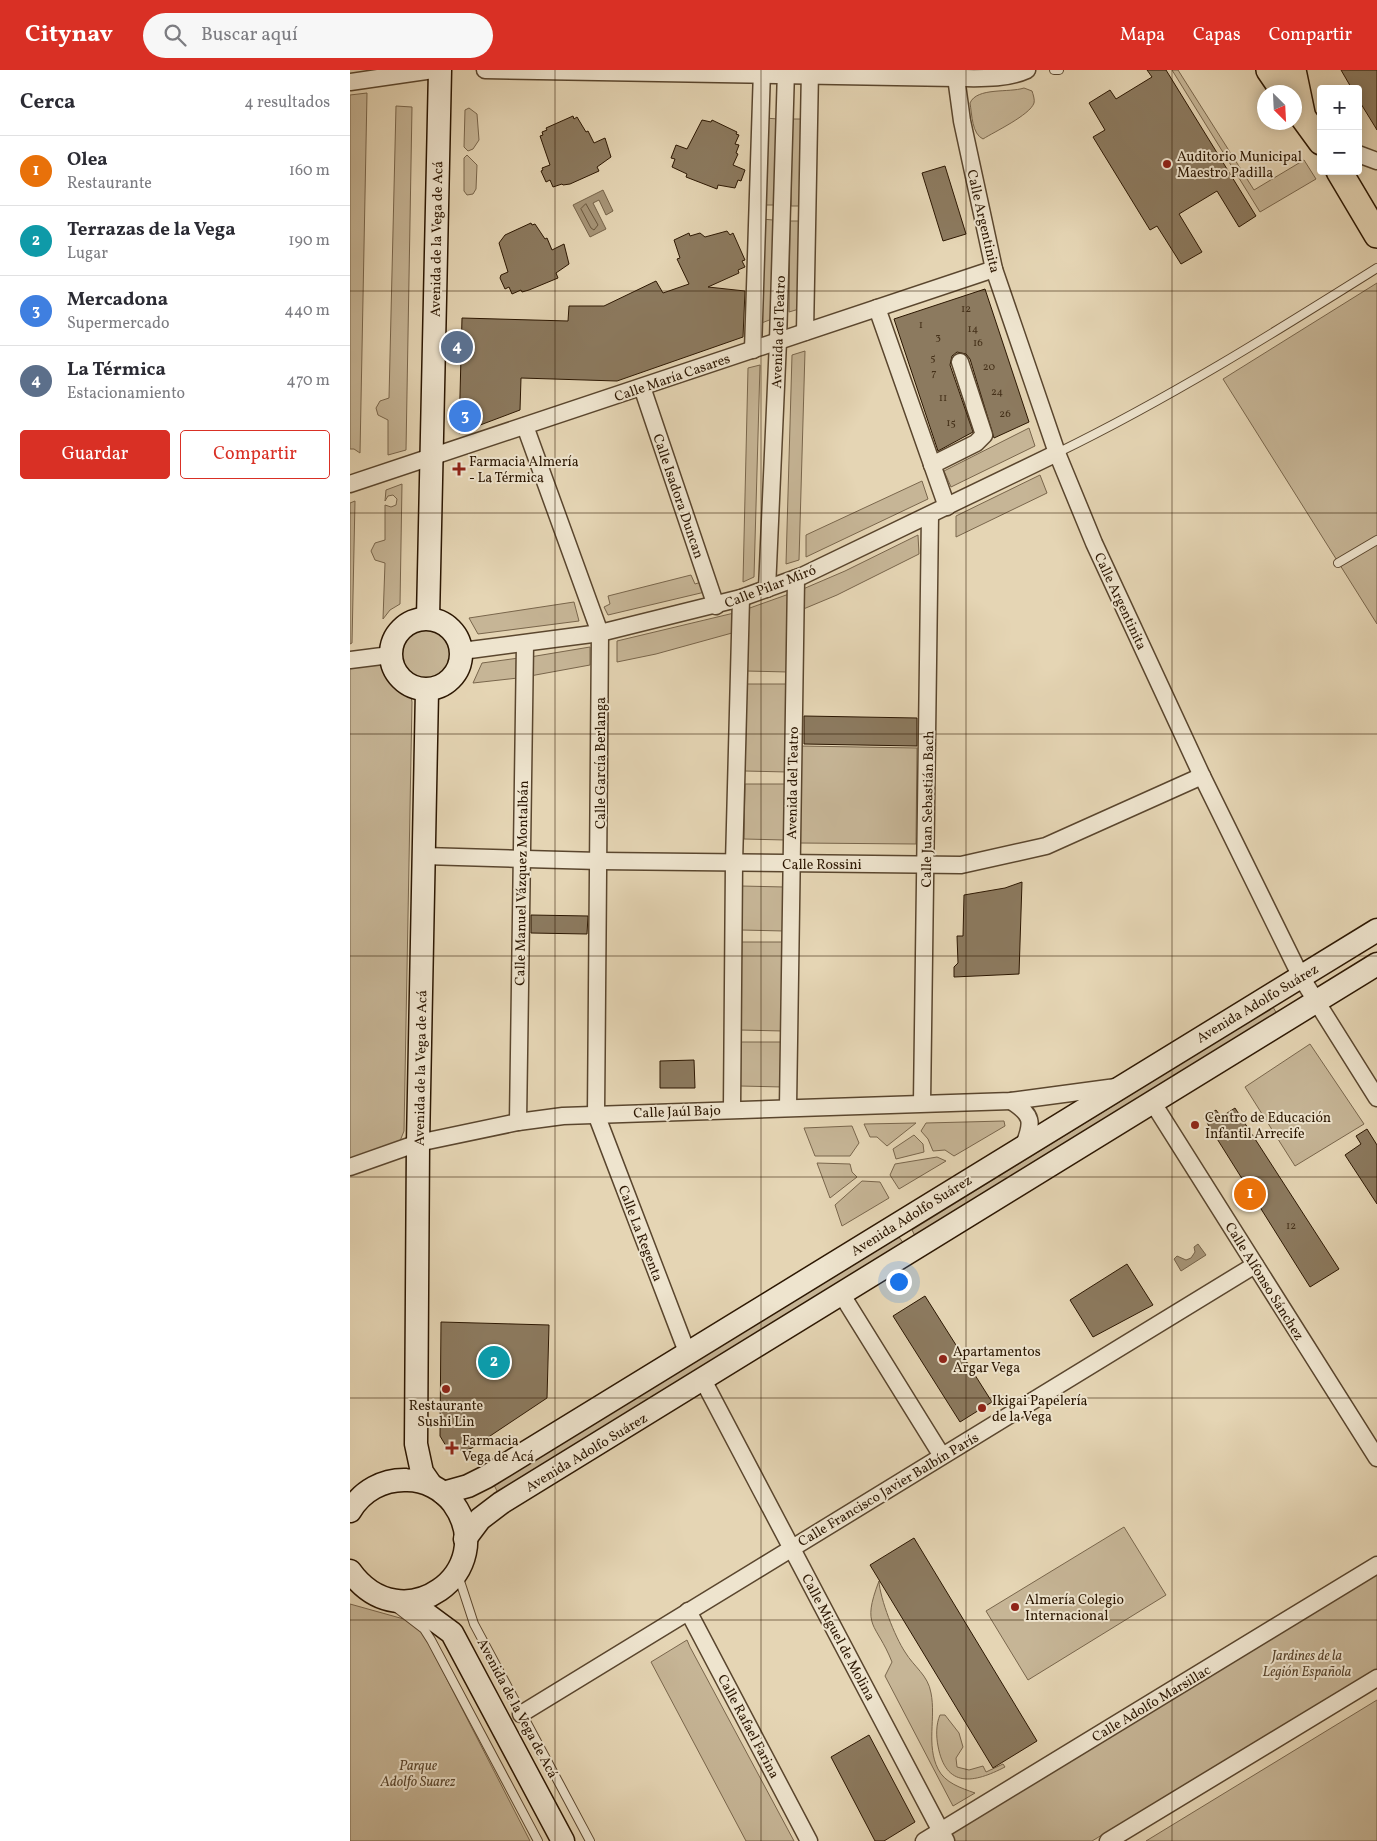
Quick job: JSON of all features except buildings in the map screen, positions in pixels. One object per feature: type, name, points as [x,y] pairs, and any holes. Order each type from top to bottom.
[{"type":"main road","name":"Avenida de la Vega de Acá","points":[[428,618],[430,458],[440,70]]},
{"type":"main road","points":[[1269,70],[1279,85]]},
{"type":"main road","points":[[1293,70],[1295,85]]},
{"type":"main road","points":[[1302,115],[1317,137]]},
{"type":"main road","points":[[1341,175],[1377,234]]},
{"type":"main road","points":[[428,618],[450,627],[456,633],[462,651],[454,676],[442,687],[427,691],[416,689],[400,678],[394,670],[390,655],[394,640],[404,627],[428,618]]},
{"type":"main road","name":"Avenida de la Vega de Acá","points":[[427,691],[418,1143],[416,1444],[422,1472],[459,1514],[466,1539]]},
{"type":"main road","name":"Avenida Adolfo Suárez","points":[[437,1489],[480,1481],[1118,1087],[1377,930]]},
{"type":"main road","name":"Avenida Adolfo Suárez","points":[[466,1539],[480,1519],[496,1507],[1377,964]]},
{"type":"main road","name":"Avenida de la Vega de Acá","points":[[390,1481],[404,1470],[411,1459],[416,1444]]},
{"type":"main road","points":[[352,1504],[371,1489],[390,1481],[411,1480],[437,1489]]},
{"type":"main road","points":[[350,1571],[358,1589],[387,1600],[410,1602],[432,1596],[453,1577],[463,1556],[466,1539]]},
{"type":"main road","name":"Avenida de la Vega de Acá","points":[[452,1633],[453,1577]]},
{"type":"main road","name":"Avenida de la Vega de Acá","points":[[410,1602],[452,1633],[563,1841]]},
{"type":"street","points":[[350,82],[432,70]]},
{"type":"street","points":[[485,70],[956,74],[988,78],[1019,74],[1027,70]]},
{"type":"street","name":"Avenida del Teatro","points":[[753,350],[762,73]]},
{"type":"street","name":"Avenida del Teatro","points":[[767,589],[778,341],[786,73]]},
{"type":"street","name":"Avenida del Teatro","points":[[805,332],[810,73]]},
{"type":"street","name":"Calle Argentinita","points":[[956,74],[975,188],[994,270],[1056,453],[1094,543],[1202,776],[1301,977],[1377,1098]]},
{"type":"street","points":[[1362,155],[1377,161]]},
{"type":"street","name":"Calle María Casares","points":[[350,484],[994,270]]},
{"type":"street","points":[[877,308],[947,507]]},
{"type":"street","points":[[932,464],[976,443],[984,434],[960,362]]},
{"type":"street","name":"Calle Isadora Duncan","points":[[642,387],[716,606]]},
{"type":"street","name":"Calle García Berlanga","points":[[525,426],[600,633],[596,1114]]},
{"type":"street","name":"Calle Pilar Miró","points":[[462,651],[600,633],[716,606],[741,598],[796,578],[930,516],[1056,453]]},
{"type":"street","name":"Calle Juan Sebastián Bach","points":[[922,1103],[930,516]]},
{"type":"street","name":"Avenida del Teatro","points":[[788,1107],[790,864],[796,578]]},
{"type":"street","points":[[732,1109],[734,863],[741,598]]},
{"type":"street","name":"Calle Manuel Vázquez Montalbán","points":[[518,1122],[525,644]]},
{"type":"street","points":[[350,660],[390,655]]},
{"type":"street","name":"Calle Rossini","points":[[424,856],[599,861],[961,865],[1046,846],[1202,776]]},
{"type":"street","name":"Calle Jaúl Bajo","points":[[350,1167],[418,1143],[518,1122],[596,1114],[1011,1101],[1118,1087]]},
{"type":"street","points":[[1011,1101],[1023,1108],[1030,1118],[1031,1128],[1024,1145]]},
{"type":"street","name":"Calle Alfonso Sánchez","points":[[1153,1103],[1377,1458]]},
{"type":"street","name":"Calle La Regenta","points":[[596,1114],[687,1352]]},
{"type":"street","name":"Calle Francisco Javier Balbín París","points":[[521,1714],[1255,1265]]},
{"type":"street","points":[[842,1295],[942,1456]]},
{"type":"street","name":"Calle Miguel de Molina","points":[[703,1380],[943,1836]]},
{"type":"street","name":"Calle Adolfo Marsillac","points":[[924,1841],[943,1836],[1377,1566]]},
{"type":"street","name":"Calle Rafael Farina","points":[[688,1611],[809,1841]]},
{"type":"street","points":[[1108,1841],[1377,1678]]},
{"type":"lane","points":[[1054,70],[1059,70]]},
{"type":"lane","points":[[1056,453],[1123,421],[1208,373],[1377,268]]},
{"type":"lane","points":[[1338,563],[1377,540]]},
{"type":"lane","name":"Avenida de la Vega de Acá","points":[[453,1577],[474,1624],[590,1841]]},
{"type":"lane","points":[[387,1600],[418,1623],[431,1640],[538,1841]]},
{"type":"green space","points":[[1172,70],[1178,70],[1254,190],[1304,160],[1316,179],[1260,212]]},
{"type":"green space","points":[[1024,88],[1032,91],[1034,102],[1031,108],[1019,118],[983,139],[979,137],[972,118],[970,103],[974,98],[994,91]]},
{"type":"green space","points":[[367,93],[360,453],[350,449],[350,95]]},
{"type":"green space","points":[[396,106],[412,107],[406,450],[388,455],[388,420],[378,415],[376,408],[380,401],[389,398]]},
{"type":"green space","points":[[469,108],[477,114],[479,140],[473,149],[468,151],[464,147],[465,110]]},
{"type":"green space","points":[[765,118],[778,119],[774,205],[762,205]]},
{"type":"green space","points":[[792,119],[803,119],[802,206],[791,206]]},
{"type":"green space","points":[[467,155],[477,165],[476,189],[473,194],[467,195],[464,191],[464,158]]},
{"type":"green space","points":[[762,219],[773,220],[772,319],[759,324]]},
{"type":"green space","points":[[790,221],[801,221],[799,309],[789,312]]},
{"type":"green space","points":[[1377,283],[1377,624],[1223,379]]},
{"type":"green space","points":[[805,351],[799,560],[786,564],[792,355]]},
{"type":"green space","points":[[760,365],[754,577],[743,582],[748,368]]},
{"type":"green space","points":[[1029,428],[1035,446],[951,487],[944,471]]},
{"type":"green space","points":[[1040,475],[1047,493],[956,537],[956,516]]},
{"type":"green space","points":[[922,481],[928,499],[806,557],[806,535]]},
{"type":"green space","points":[[402,484],[400,604],[390,610],[383,619],[385,563],[375,560],[371,551],[375,543],[385,540],[385,505],[391,507],[396,505],[397,499],[393,495],[388,496],[385,501],[386,490]]},
{"type":"green space","points":[[355,501],[352,643],[350,644],[350,503]]},
{"type":"green space","points":[[918,535],[919,554],[837,595],[801,610],[803,589],[845,571]]},
{"type":"green space","points":[[691,575],[695,584],[701,582],[705,592],[608,615],[604,607],[610,604],[608,596]]},
{"type":"green space","points":[[789,594],[788,672],[746,671],[747,609]]},
{"type":"green space","points":[[574,602],[579,621],[478,634],[469,618]]},
{"type":"green space","points":[[734,613],[732,633],[656,654],[617,662],[617,641]]},
{"type":"green space","points":[[426,627],[436,629],[445,635],[451,644],[453,654],[451,664],[445,673],[436,679],[426,681],[416,679],[407,673],[401,664],[399,654],[401,644],[407,635],[416,629]]},
{"type":"green space","points":[[590,647],[590,665],[530,676],[530,657]]},
{"type":"green space","points":[[519,658],[518,678],[473,683],[482,663]]},
{"type":"green space","points":[[381,663],[392,681],[411,696],[412,702],[404,1131],[400,1141],[350,1161],[350,667]]},
{"type":"green space","points":[[747,684],[789,684],[787,772],[745,771]]},
{"type":"green space","points":[[800,746],[917,748],[916,844],[800,843]]},
{"type":"green space","points":[[745,784],[786,784],[785,840],[744,839]]},
{"type":"green space","points":[[741,886],[785,887],[784,931],[741,930]]},
{"type":"green space","points":[[741,942],[784,942],[783,1031],[740,1030]]},
{"type":"green space","points":[[1273,1007],[1277,1014],[916,1238],[912,1230]]},
{"type":"green space","points":[[740,1042],[784,1042],[783,1087],[740,1086]]},
{"type":"green space","points":[[1310,1044],[1364,1124],[1295,1166],[1245,1087]]},
{"type":"green space","points":[[1004,1121],[1005,1126],[954,1156],[945,1150],[933,1151],[928,1139],[921,1131],[926,1123]]},
{"type":"green space","points":[[916,1123],[887,1146],[877,1137],[870,1137],[864,1124]]},
{"type":"green space","points":[[852,1126],[859,1143],[850,1156],[815,1156],[804,1128]]},
{"type":"green space","points":[[914,1135],[923,1144],[924,1152],[896,1159],[893,1149]]},
{"type":"green space","points":[[937,1157],[946,1161],[899,1189],[890,1175],[895,1164]]},
{"type":"green space","points":[[817,1163],[850,1164],[852,1172],[857,1177],[830,1198]]},
{"type":"green space","points":[[862,1181],[880,1182],[889,1198],[842,1226],[835,1205]]},
{"type":"green space","points":[[899,1237],[904,1244],[498,1493],[494,1485]]},
{"type":"green space","points":[[1124,1527],[1166,1595],[1028,1680],[986,1611]]},
{"type":"green space","name":"Jardines de la Legión Española","points":[[1377,1573],[1377,1669],[1092,1841],[937,1841]]},
{"type":"green space","points":[[879,1581],[885,1607],[897,1637],[905,1652],[924,1676],[931,1693],[932,1741],[934,1760],[938,1769],[949,1781],[975,1793],[953,1806],[885,1676],[892,1662],[871,1617],[871,1608]]},
{"type":"green space","name":"Parque Adolfo Suarez","points":[[350,1604],[418,1623],[530,1841],[350,1841]]},
{"type":"green space","points":[[687,1640],[794,1841],[746,1841],[651,1662]]},
{"type":"green space","points":[[1377,1700],[1377,1841],[1146,1841]]},
{"type":"green space","points":[[940,1715],[945,1715],[959,1733],[963,1747],[956,1758],[957,1767],[969,1770],[983,1766],[986,1772],[1003,1764],[1005,1767],[983,1777],[972,1779],[963,1779],[947,1770],[938,1746],[937,1730]]},
{"type":"water","points":[[603,190],[613,211],[606,215],[599,200],[593,203],[606,229],[590,237],[573,205]]},
{"type":"water","points":[[1198,1244],[1206,1255],[1181,1271],[1174,1259],[1177,1256],[1186,1260],[1191,1258],[1195,1252],[1194,1247]]},
{"type":"place","name":"Auditorio Municipal Maestro Padilla","points":[[1167,164]]},
{"type":"place","name":"La Térmica","points":[[457,347]]},
{"type":"place","name":"Mercadona","points":[[465,416]]},
{"type":"place","name":"Farmacia Almería - La Térmica","points":[[459,469]]},
{"type":"place","name":"Centro de Educación Infantil Arrecife","points":[[1195,1125]]},
{"type":"place","name":"Olea","points":[[1250,1194]]},
{"type":"place","name":"Apartamentos Argar Vega","points":[[943,1359]]},
{"type":"place","name":"Terrazas de la Vega","points":[[494,1362]]},
{"type":"place","name":"Restaurante Sushi Lin","points":[[446,1389]]},
{"type":"place","name":"Ikigai Papelería de la Vega","points":[[982,1408]]},
{"type":"place","name":"Farmacia Vega de Acá","points":[[452,1448]]},
{"type":"place","name":"Almería Colegio Internacional","points":[[1015,1607]]}]
